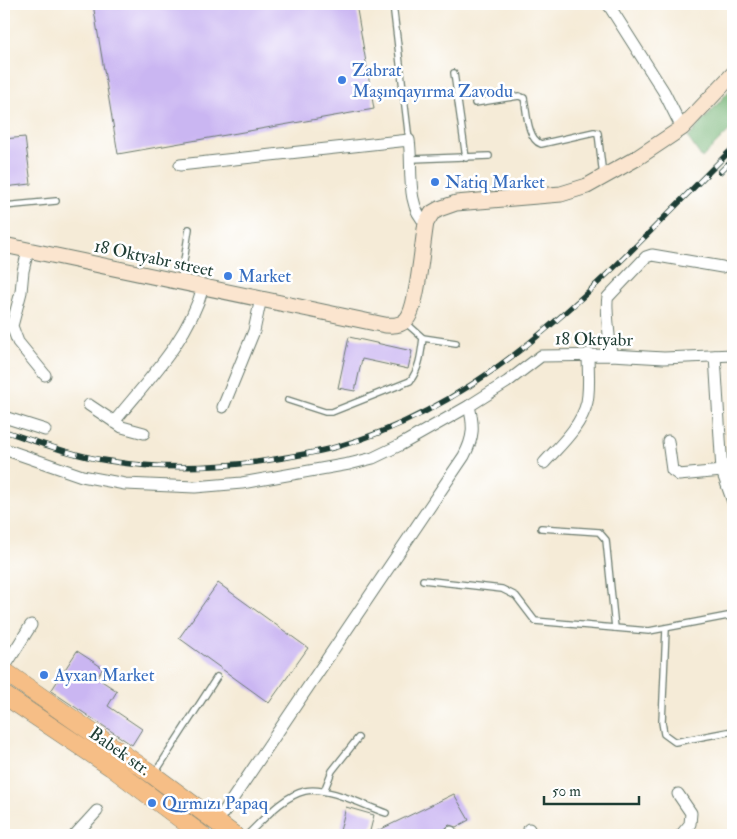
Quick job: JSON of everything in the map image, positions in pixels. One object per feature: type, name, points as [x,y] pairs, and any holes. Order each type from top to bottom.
[{"type":"main road","name":"Babek str.","points":[[4,669],[153,774],[234,835]]},
{"type":"main road","name":"Babek str.","points":[[4,694],[111,768],[202,835]]},
{"type":"street","points":[[608,4],[664,92],[682,128]]},
{"type":"street","points":[[405,322],[414,306],[426,223],[432,214],[439,209],[456,203],[560,194],[604,178],[682,128],[733,74]]},
{"type":"street","points":[[180,165],[409,140],[412,159],[412,202],[420,218],[426,223]]},
{"type":"street","name":"18 Oktyabr street","points":[[4,245],[380,324],[391,326],[405,322]]},
{"type":"street","points":[[28,250],[21,292],[12,326],[18,342],[46,375]]},
{"type":"street","points":[[610,355],[609,319],[606,302],[608,297],[646,257],[652,256],[722,267]]},
{"type":"street","points":[[114,422],[183,334],[194,315],[203,287]]},
{"type":"street","points":[[223,407],[254,331],[261,298]]},
{"type":"street","points":[[544,464],[574,429],[582,416],[587,401],[588,354]]},
{"type":"street","name":"18 Oktyabr","points":[[4,449],[73,474],[125,484],[195,487],[242,483],[373,458],[469,406],[507,382],[540,356],[588,354],[664,358],[733,355]]},
{"type":"street","points":[[715,356],[722,471],[733,502]]},
{"type":"street","points":[[89,405],[122,427],[144,433]]},
{"type":"street","points":[[217,822],[464,456],[472,440],[474,429],[469,406]]},
{"type":"street","points":[[4,417],[45,430]]},
{"type":"street","points":[[668,441],[672,470],[679,476],[722,471]]},
{"type":"street","points":[[4,669],[31,625]]},
{"type":"street","points":[[678,794],[691,813],[690,824],[681,835]]},
{"type":"street","points":[[75,835],[97,811]]},
{"type":"lane","points":[[393,4],[409,140]]},
{"type":"lane","points":[[454,73],[466,158]]},
{"type":"lane","points":[[475,103],[519,96],[524,98],[532,136],[536,142],[541,144],[594,132],[598,133],[604,178]]},
{"type":"lane","points":[[412,159],[488,156]]},
{"type":"lane","points":[[4,206],[56,201]]},
{"type":"lane","points":[[180,283],[189,229]]},
{"type":"lane","points":[[405,322],[423,338],[456,343]]},
{"type":"lane","points":[[288,400],[325,412],[332,412],[404,384],[416,374],[423,338]]},
{"type":"lane","points":[[541,528],[599,532],[606,540],[614,628]]},
{"type":"lane","points":[[423,580],[502,589],[516,596],[535,621],[649,631],[733,615]]},
{"type":"lane","points":[[666,629],[662,722],[664,734],[675,742],[733,731]]},
{"type":"lane","points":[[153,774],[217,677]]},
{"type":"lane","points":[[324,791],[332,771],[358,738]]},
{"type":"lane","points":[[247,835],[275,809],[305,791],[324,791],[386,813]]},
{"type":"green space","points":[[733,86],[733,127],[702,158],[688,138]]},
{"type":"building","points":[[93,4],[356,4],[374,109],[118,154]]},
{"type":"building","points":[[25,137],[31,184],[4,187],[4,139]]},
{"type":"building","points":[[349,337],[412,351],[408,369],[362,359],[355,391],[338,388]]},
{"type":"building","points":[[218,583],[308,648],[269,703],[179,638]]},
{"type":"building","points":[[77,651],[103,668],[97,678],[117,691],[108,706],[142,729],[132,745],[51,691]]},
{"type":"building","points":[[454,794],[469,820],[456,827],[449,825],[439,835],[369,835]]},
{"type":"building","points":[[346,807],[374,815],[369,835],[339,835]]},
{"type":"railway","points":[[4,431],[96,459],[127,464],[183,467],[239,464],[306,454],[336,447],[395,426],[451,397],[503,363],[553,324],[600,281],[733,148]]},
{"type":"railway","points":[[720,172],[733,159]]},
{"type":"place","name":"Zabrat Maşınqayırma Zavodu","points":[[342,80]]},
{"type":"place","name":"Natiq Market","points":[[435,182]]},
{"type":"place","name":"Market","points":[[228,276]]},
{"type":"place","name":"Ayxan Market","points":[[44,675]]},
{"type":"place","name":"Qırmızı Papaq","points":[[152,803]]}]
